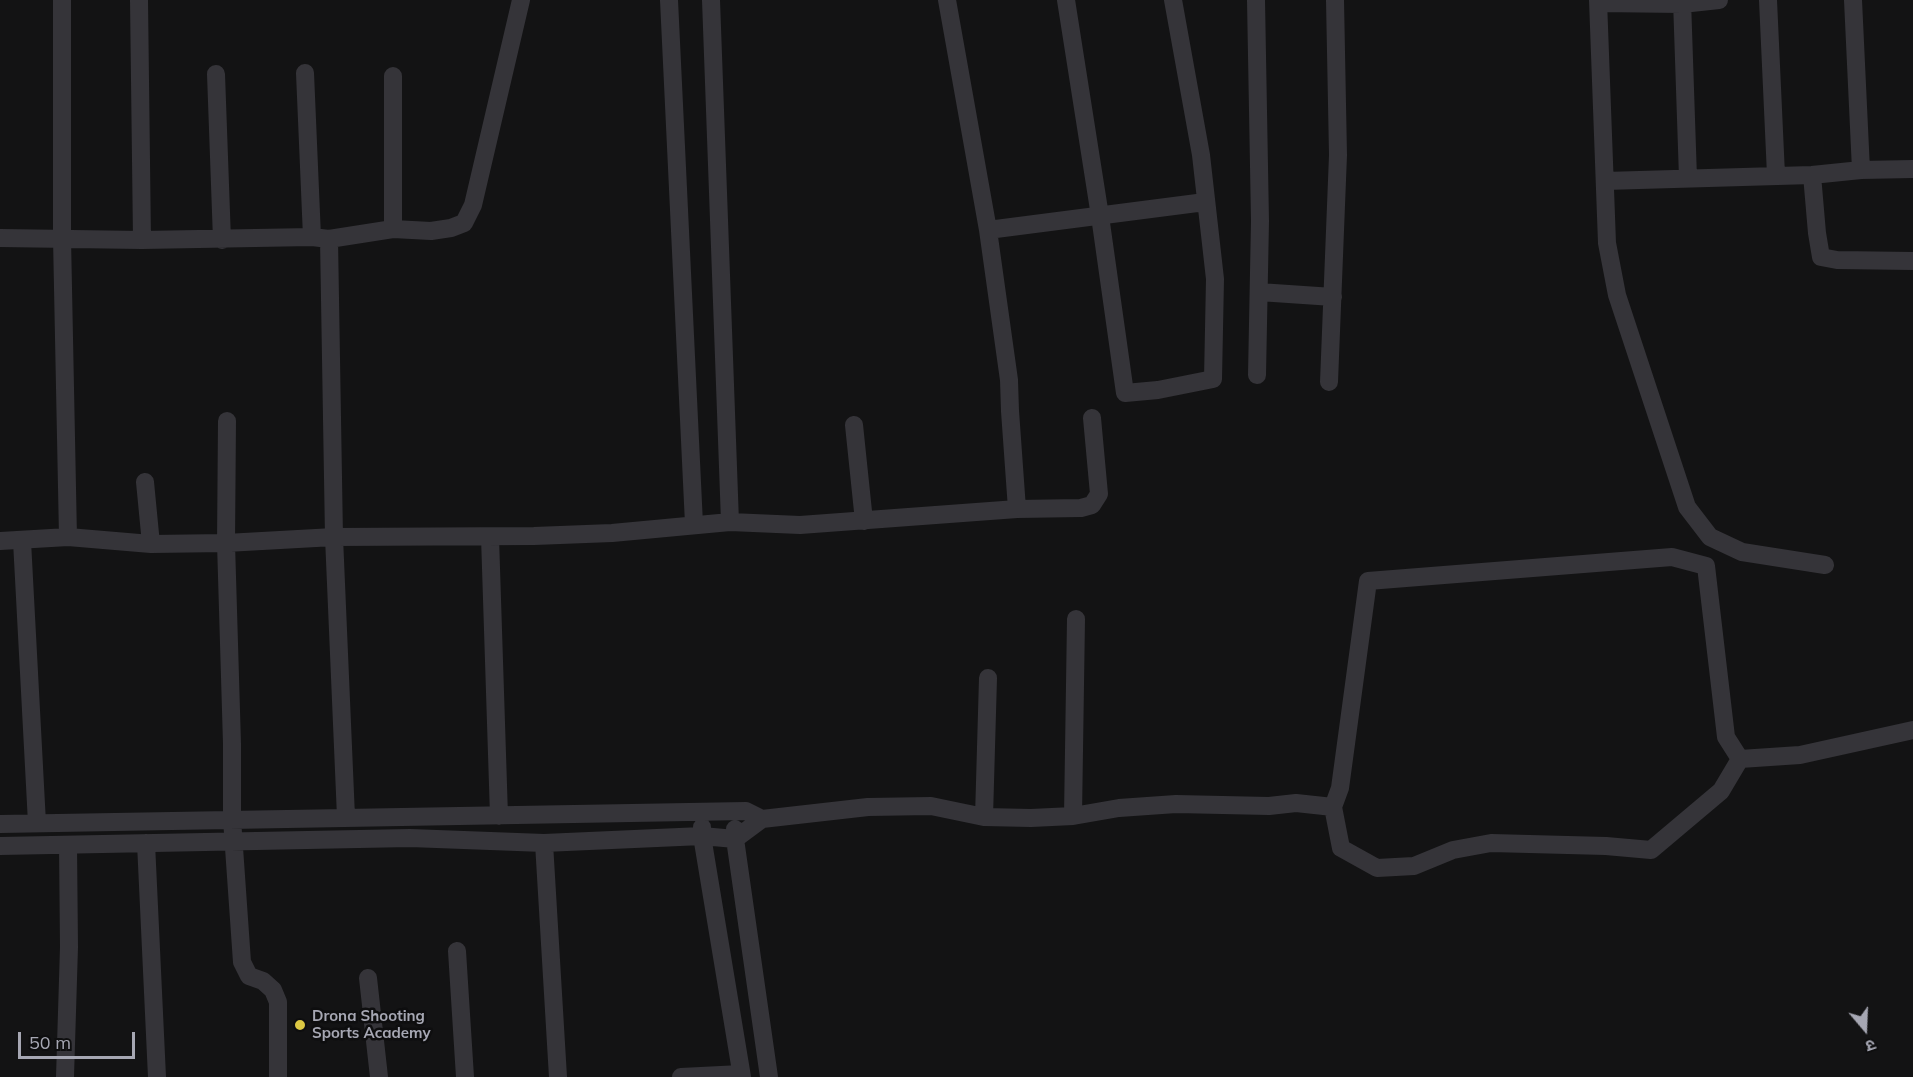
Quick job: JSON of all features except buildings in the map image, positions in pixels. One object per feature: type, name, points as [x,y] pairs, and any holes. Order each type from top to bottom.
[{"type":"street","points":[[62,0],[62,238],[68,537]]},
{"type":"street","points":[[139,0],[142,240]]},
{"type":"street","points":[[0,238],[142,240],[320,238],[393,229],[431,231],[464,223],[473,205],[521,0]]},
{"type":"street","points":[[669,0],[694,524]]},
{"type":"street","points":[[711,0],[730,522]]},
{"type":"street","points":[[947,0],[988,230],[1009,380],[1017,509]]},
{"type":"street","points":[[1066,0],[1125,393],[1158,390],[1213,380],[1215,279],[1201,155],[1173,0]]},
{"type":"street","points":[[1256,0],[1259,73],[1257,375]]},
{"type":"street","points":[[1329,382],[1338,155],[1335,0]]},
{"type":"street","points":[[1719,0],[1599,2],[1606,243],[1617,295],[1687,507],[1710,537],[1742,552],[1825,565]]},
{"type":"street","points":[[1768,0],[1776,175]]},
{"type":"street","points":[[1853,0],[1861,170]]},
{"type":"street","points":[[1682,2],[1688,178]]},
{"type":"street","points":[[305,73],[320,238],[346,817]]},
{"type":"street","points":[[216,74],[222,240]]},
{"type":"street","points":[[393,76],[393,229]]},
{"type":"street","points":[[1605,181],[1812,175],[1861,170],[1913,169]]},
{"type":"street","points":[[1812,175],[1821,257],[1837,260],[1913,261]]},
{"type":"street","points":[[988,230],[1205,202]]},
{"type":"street","points":[[1259,292],[1333,297]]},
{"type":"street","points":[[0,541],[68,537],[151,544],[226,543],[334,537],[490,537],[612,533],[730,522],[800,525],[1017,509],[1081,508],[1092,505],[1099,494],[1092,418]]},
{"type":"street","points":[[227,421],[226,543],[232,819],[242,962],[249,976],[263,981],[273,990],[278,1002],[278,1077]]},
{"type":"street","points":[[854,425],[864,521]]},
{"type":"street","points":[[145,482],[151,544]]},
{"type":"street","points":[[490,537],[499,816]]},
{"type":"street","points":[[22,541],[37,823]]},
{"type":"street","points":[[1672,557],[1706,566],[1726,737],[1740,759],[1721,791],[1652,850],[1586,845],[1491,843],[1453,850],[1414,866],[1377,868],[1341,848],[1333,807],[1340,789],[1368,581],[1672,557]]},
{"type":"street","points":[[1073,816],[1076,619]]},
{"type":"street","points":[[984,817],[988,678]]},
{"type":"street","points":[[1740,759],[1800,755],[1913,730]]},
{"type":"street","points":[[0,846],[410,838],[544,843],[702,836],[735,839],[762,819],[868,807],[932,806],[984,817],[1073,816],[1119,808],[1176,804],[1269,806],[1296,803],[1333,807]]},
{"type":"street","points":[[681,1077],[742,1076],[702,836],[703,811]]},
{"type":"street","points":[[0,824],[703,811],[746,811],[762,819]]},
{"type":"street","points":[[736,811],[735,839],[769,1077]]},
{"type":"street","points":[[146,843],[157,1077]]},
{"type":"street","points":[[544,843],[558,1077]]},
{"type":"street","points":[[65,1077],[69,936],[68,844]]},
{"type":"street","points":[[457,951],[465,1077]]},
{"type":"street","points":[[368,978],[379,1077]]},
{"type":"place","name":"Drona Shooting Sports Academy","points":[[300,1025]]}]
